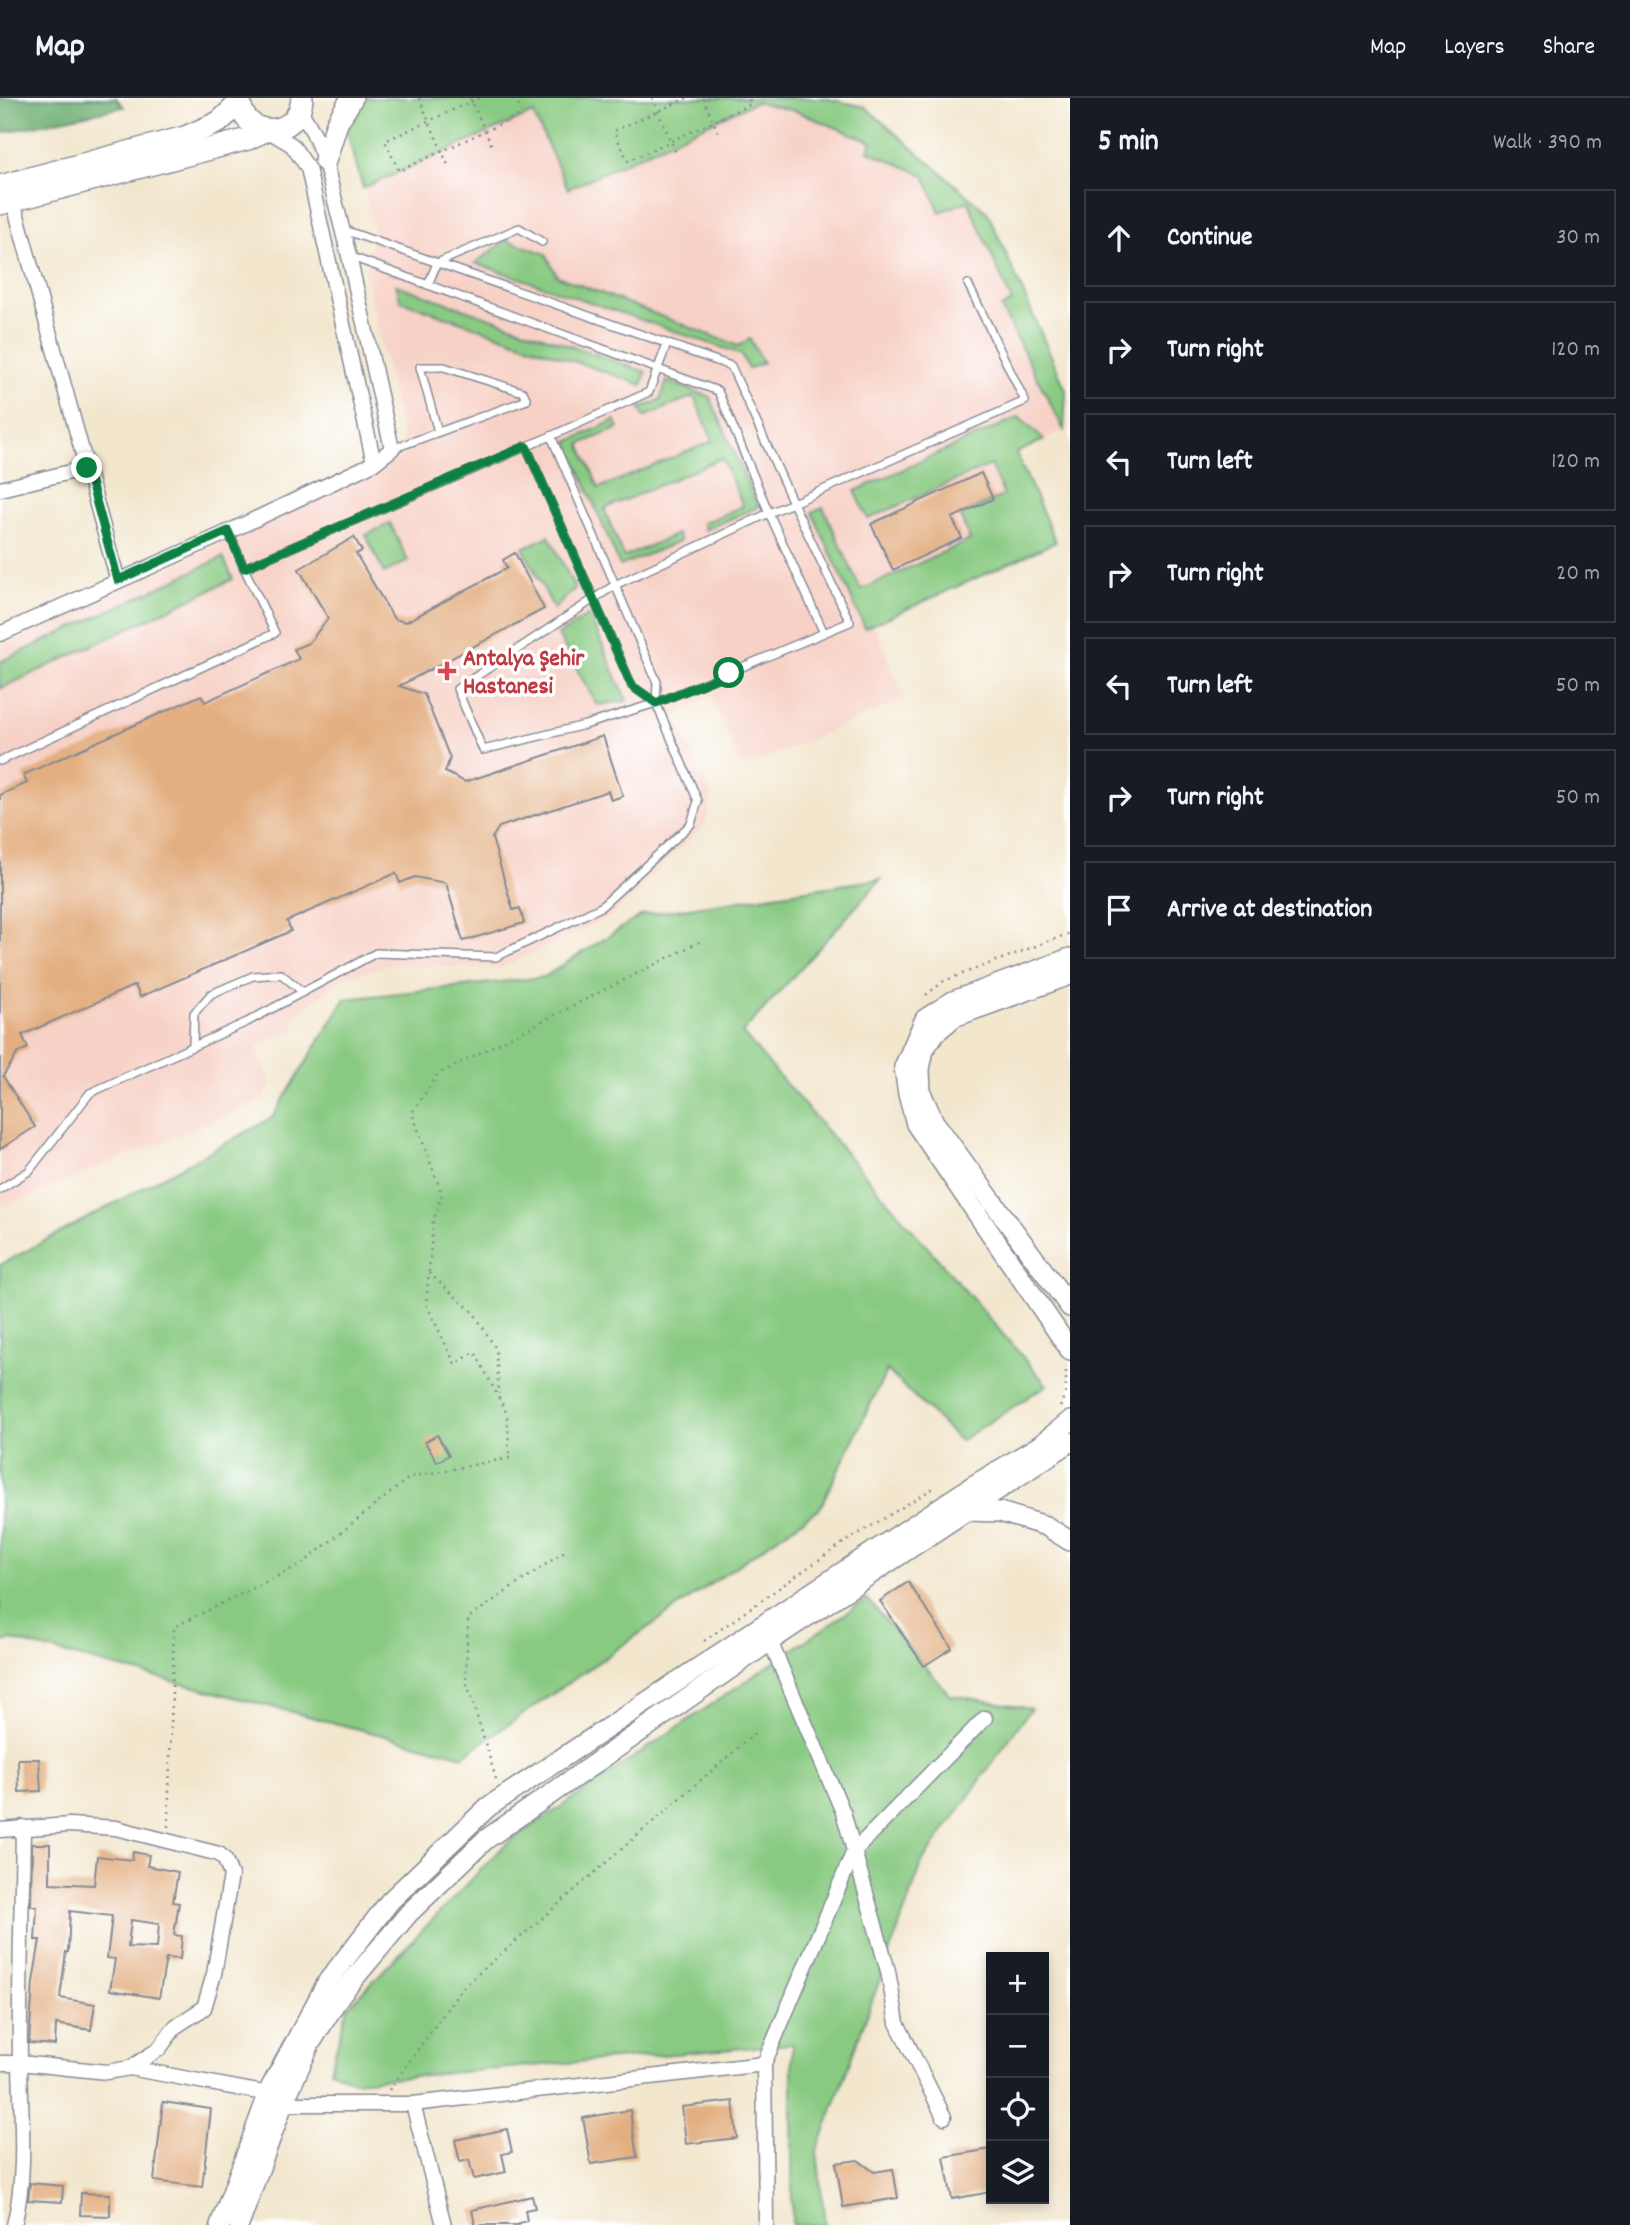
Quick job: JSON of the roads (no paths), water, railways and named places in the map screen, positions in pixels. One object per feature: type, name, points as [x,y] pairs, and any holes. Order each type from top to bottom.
[{"type":"main road","points":[[326,161],[337,123],[352,98]]},
{"type":"main road","points":[[239,99],[243,113],[249,121],[267,130],[287,126],[295,119],[305,102]]},
{"type":"main road","points":[[4,197],[185,137],[219,122],[239,99]]},
{"type":"main road","points":[[4,197],[248,139],[267,130]]},
{"type":"street","points":[[0,634],[374,463],[392,449],[326,161],[313,132],[305,102]]},
{"type":"street","points":[[267,130],[292,145],[308,168],[374,463]]},
{"type":"street","points":[[4,197],[87,468],[118,580]]},
{"type":"street","points":[[0,489],[87,468]]},
{"type":"street","points":[[1065,1355],[916,1124],[904,1067],[925,1019],[953,1000],[1070,958]]},
{"type":"street","points":[[1070,975],[954,1017],[934,1032],[925,1049],[920,1069],[921,1093],[934,1122],[1070,1307]]},
{"type":"street","points":[[220,2225],[328,1981],[390,1901],[488,1807],[971,1487],[1039,1446],[1065,1415]]},
{"type":"street","points":[[239,2225],[276,2099],[341,1994],[409,1913],[485,1840],[769,1641],[1070,1442]]},
{"type":"street","points":[[965,1511],[1000,1513],[1046,1526],[1070,1541]]},
{"type":"street","points":[[769,1641],[843,1812],[888,1971],[897,2023],[944,2117]]},
{"type":"street","points":[[766,2225],[764,2064],[854,1852],[985,1718]]},
{"type":"street","points":[[0,1830],[71,1825],[116,1828],[219,1854],[229,1867],[230,1883],[224,1904],[214,1974],[204,2008],[176,2026],[159,2049],[130,2068]]},
{"type":"street","points":[[14,2225],[18,2210],[23,2134],[20,2063],[23,1828]]},
{"type":"street","points":[[0,2063],[107,2072],[130,2068],[276,2099],[379,2104],[413,2104],[764,2064]]},
{"type":"street","points":[[413,2104],[444,2225]]},
{"type":"lane","points":[[428,285],[437,263],[519,228],[542,243]]},
{"type":"lane","points":[[342,229],[731,366],[793,503],[850,622],[656,703],[585,725],[483,750],[457,689],[615,584],[769,513],[793,503],[1025,401],[968,284]]},
{"type":"lane","points":[[349,256],[718,391],[769,513],[824,633]]},
{"type":"lane","points":[[244,568],[649,392],[667,344]]},
{"type":"lane","points":[[392,449],[527,400],[523,392],[444,367],[420,367],[438,432]]},
{"type":"lane","points":[[0,1189],[29,1171],[90,1093],[247,1022],[376,953],[496,957],[601,907],[691,824],[698,801],[656,703],[657,682],[551,436]]},
{"type":"lane","points":[[526,446],[632,686],[656,703]]},
{"type":"lane","points":[[0,761],[275,633],[228,531]]},
{"type":"lane","points":[[193,1046],[194,1013],[211,994],[253,976],[281,974],[303,992]]},
{"type":"place","name":"Antalya Şehir Hastanesi","points":[[447,671]]}]
